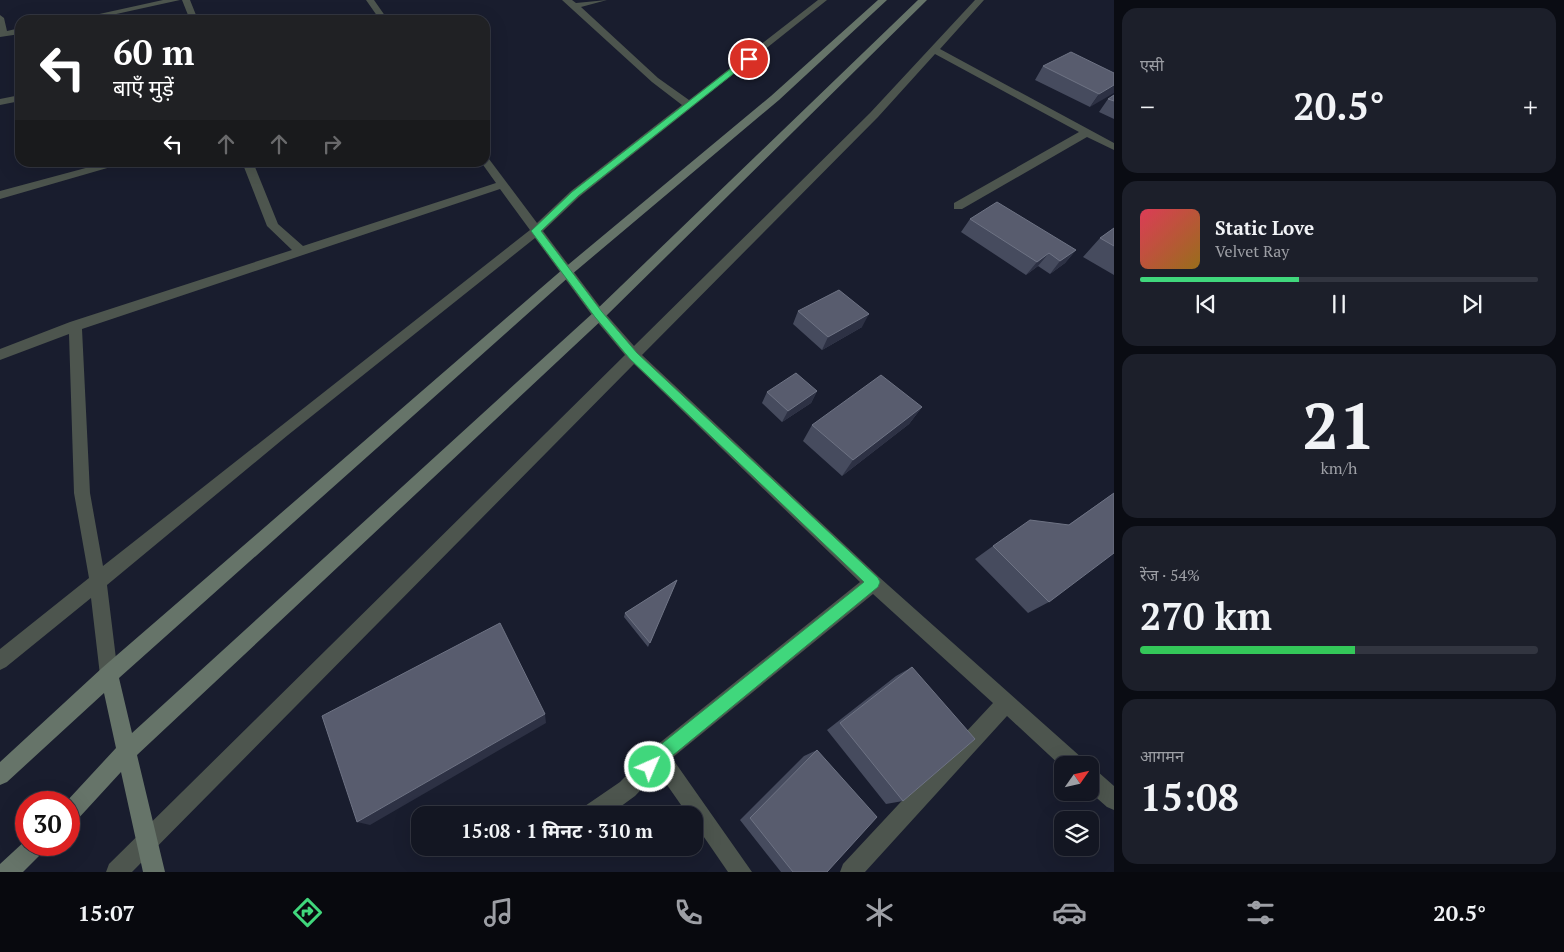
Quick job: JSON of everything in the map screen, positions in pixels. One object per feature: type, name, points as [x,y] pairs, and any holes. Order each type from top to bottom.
[{"type":"street","points":[[101,15],[176,0]]},
{"type":"street","points":[[186,0],[192,15]]},
{"type":"street","points":[[370,0],[380,15]]},
{"type":"street","points":[[566,0],[575,6],[643,70],[688,106]]},
{"type":"street","points":[[575,6],[603,0]]},
{"type":"street","points":[[0,662],[283,431],[536,231],[575,194],[823,0]]},
{"type":"street","points":[[0,775],[109,676],[567,272],[776,98],[883,0]]},
{"type":"street","points":[[80,802],[125,753],[599,315],[923,0]]},
{"type":"street","points":[[117,872],[147,839],[874,115],[980,0]]},
{"type":"street","points":[[0,18],[2,35],[15,32]]},
{"type":"street","points":[[934,50],[1114,147]]},
{"type":"street","points":[[0,102],[15,99]]},
{"type":"street","points":[[958,206],[1087,132]]},
{"type":"street","points":[[0,195],[104,167]]},
{"type":"street","points":[[249,167],[273,226],[301,251]]},
{"type":"street","points":[[489,167],[599,315],[634,356],[873,582],[1065,756]]},
{"type":"street","points":[[0,354],[75,326],[502,185]]},
{"type":"street","points":[[75,326],[82,492],[98,583],[109,676],[125,753],[154,872]]},
{"type":"street","points":[[607,806],[631,788],[659,756],[873,582]]},
{"type":"street","points":[[851,872],[1006,703]]},
{"type":"street","points":[[659,756],[741,872]]},
{"type":"street","points":[[1099,786],[1114,800]]},
{"type":"street","points":[[8,872],[25,856]]},
{"type":"building","points":[[1071,52],[1114,73],[1114,85],[1099,94],[1043,66]]},
{"type":"building","points":[[1114,95],[1114,101],[1108,99]]},
{"type":"building","points":[[997,202],[1076,250],[1060,261],[1049,253],[1037,262],[970,219]]},
{"type":"building","points":[[1114,228],[1114,246],[1100,238]]},
{"type":"building","points":[[839,290],[869,314],[828,337],[798,311]]},
{"type":"building","points":[[796,373],[817,391],[788,411],[767,392]]},
{"type":"building","points":[[881,375],[922,407],[853,460],[812,425]]},
{"type":"building","points":[[1114,493],[1114,553],[1049,602],[993,546],[1030,520],[1069,525]]},
{"type":"building","points":[[677,580],[650,643],[625,613]]},
{"type":"building","points":[[500,623],[545,714],[357,822],[322,716]]},
{"type":"building","points":[[912,667],[975,739],[903,801],[840,723]]},
{"type":"building","points":[[817,750],[877,817],[827,872],[793,872],[750,818]]},
{"type":"route","points":[[650,767],[659,756],[873,582],[634,356],[599,315],[536,231],[575,194],[749,59]]}]
